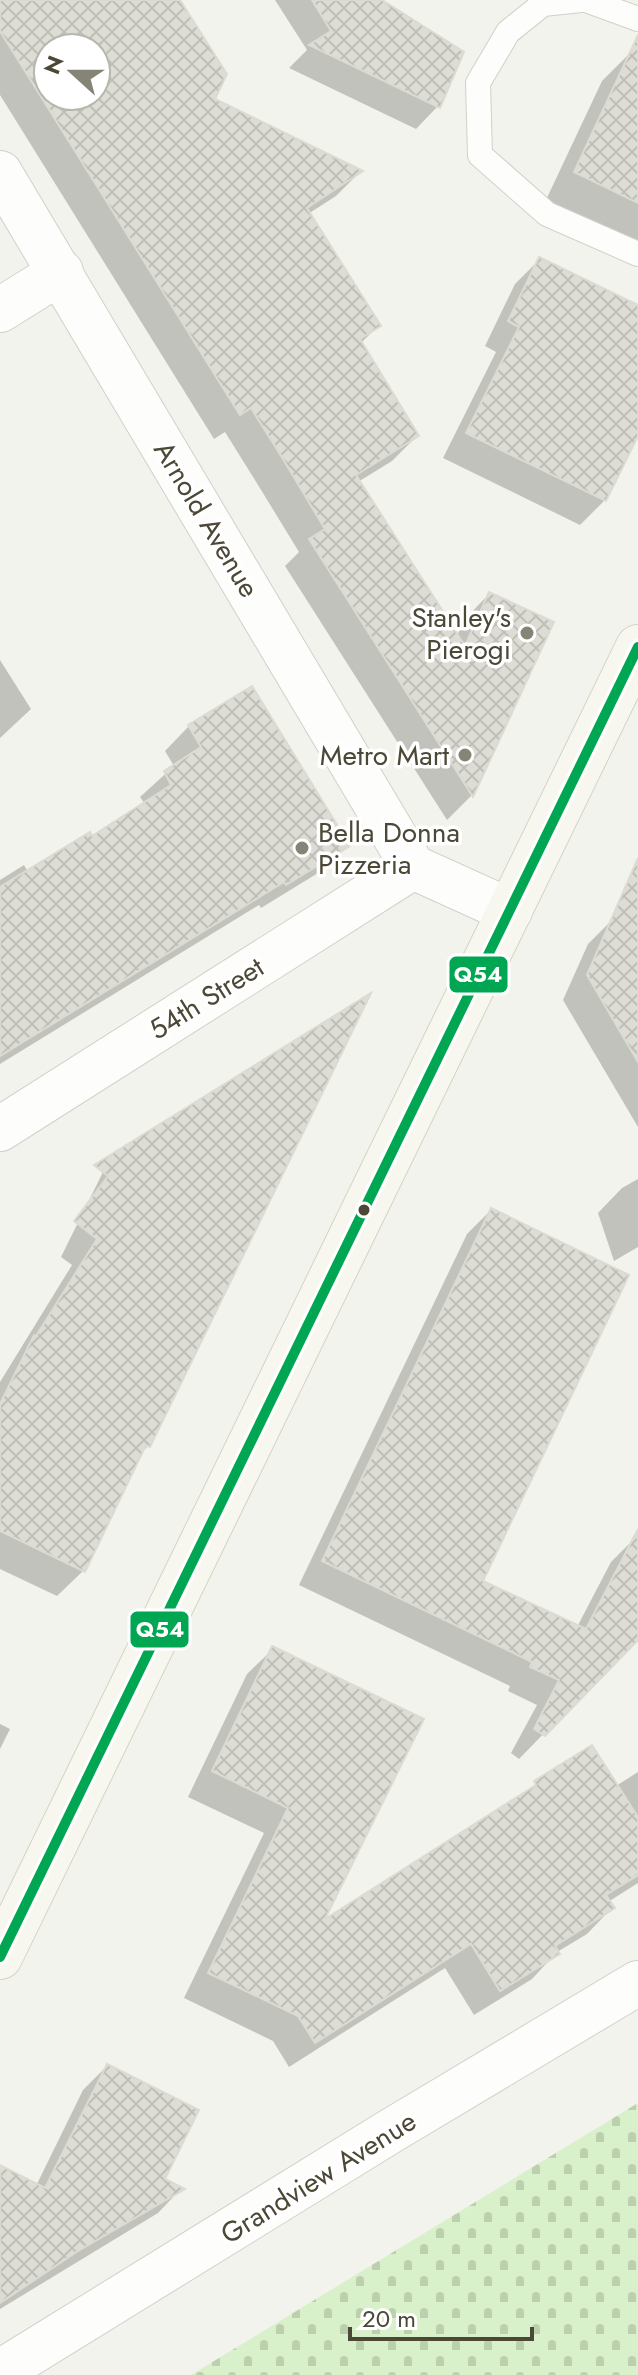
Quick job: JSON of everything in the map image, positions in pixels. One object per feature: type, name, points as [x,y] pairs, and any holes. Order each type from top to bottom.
[{"type":"main road","points":[[0,1957],[638,647]]},
{"type":"street","name":"Arnold Avenue","points":[[0,173],[413,867]]},
{"type":"street","points":[[0,310],[61,272]]},
{"type":"street","points":[[413,867],[510,911]]},
{"type":"street","name":"54th Street","points":[[0,1129],[413,867]]},
{"type":"street","name":"Grandview Avenue","points":[[0,2372],[389,2132],[638,1983]]},
{"type":"lane","points":[[520,0],[508,32],[478,83],[480,155],[547,214],[638,254]]},
{"type":"lane","points":[[508,32],[543,4],[583,0],[638,19]]},
{"type":"green space","points":[[638,2103],[638,2375],[191,2375]]},
{"type":"building","points":[[0,0],[180,0],[227,74],[215,99],[363,171],[307,208],[381,326],[360,339],[419,436],[356,475],[465,646],[489,592],[554,622],[473,797],[309,539],[325,529],[283,459],[251,408],[240,415],[51,112],[112,112],[112,32],[32,32],[32,82],[0,31]]},
{"type":"building","points":[[312,0],[382,0],[464,52],[440,108],[309,45],[331,31]]},
{"type":"building","points":[[638,35],[638,203],[574,172]]},
{"type":"building","points":[[539,257],[638,305],[638,436],[606,501],[466,433],[519,327],[508,321]]},
{"type":"building","points":[[252,686],[350,846],[286,885],[284,882],[0,1056],[0,887],[90,832],[92,836],[171,785],[164,771],[201,747],[188,725]]},
{"type":"building","points":[[638,858],[638,1062],[587,975]]},
{"type":"building","points":[[371,993],[150,1447],[146,1445],[85,1572],[0,1531],[0,1404],[34,1335],[97,1239],[74,1221],[108,1176],[94,1165]]},
{"type":"building","points":[[491,1208],[629,1275],[483,1581],[586,1629],[638,1529],[638,1640],[545,1736],[534,1729],[559,1680],[530,1667],[532,1662],[322,1561]]},
{"type":"building","points":[[272,1646],[424,1719],[325,1919],[536,1785],[534,1781],[592,1745],[638,1817],[638,1875],[606,1895],[615,1908],[555,1946],[560,1954],[500,1991],[471,1944],[315,2043],[298,2016],[208,1973],[288,1808],[212,1771]]},
{"type":"building","points":[[107,2064],[199,2110],[165,2179],[185,2189],[78,2251],[0,2303],[0,2165],[45,2188]]},
{"type":"transit line","name":"Q54","points":[[0,1957],[638,647]]},
{"type":"place","name":"Stanley's Pierogi","points":[[527,633]]},
{"type":"place","name":"Metro Mart","points":[[465,755]]},
{"type":"place","name":"Bella Donna Pizzeria","points":[[302,848]]}]
